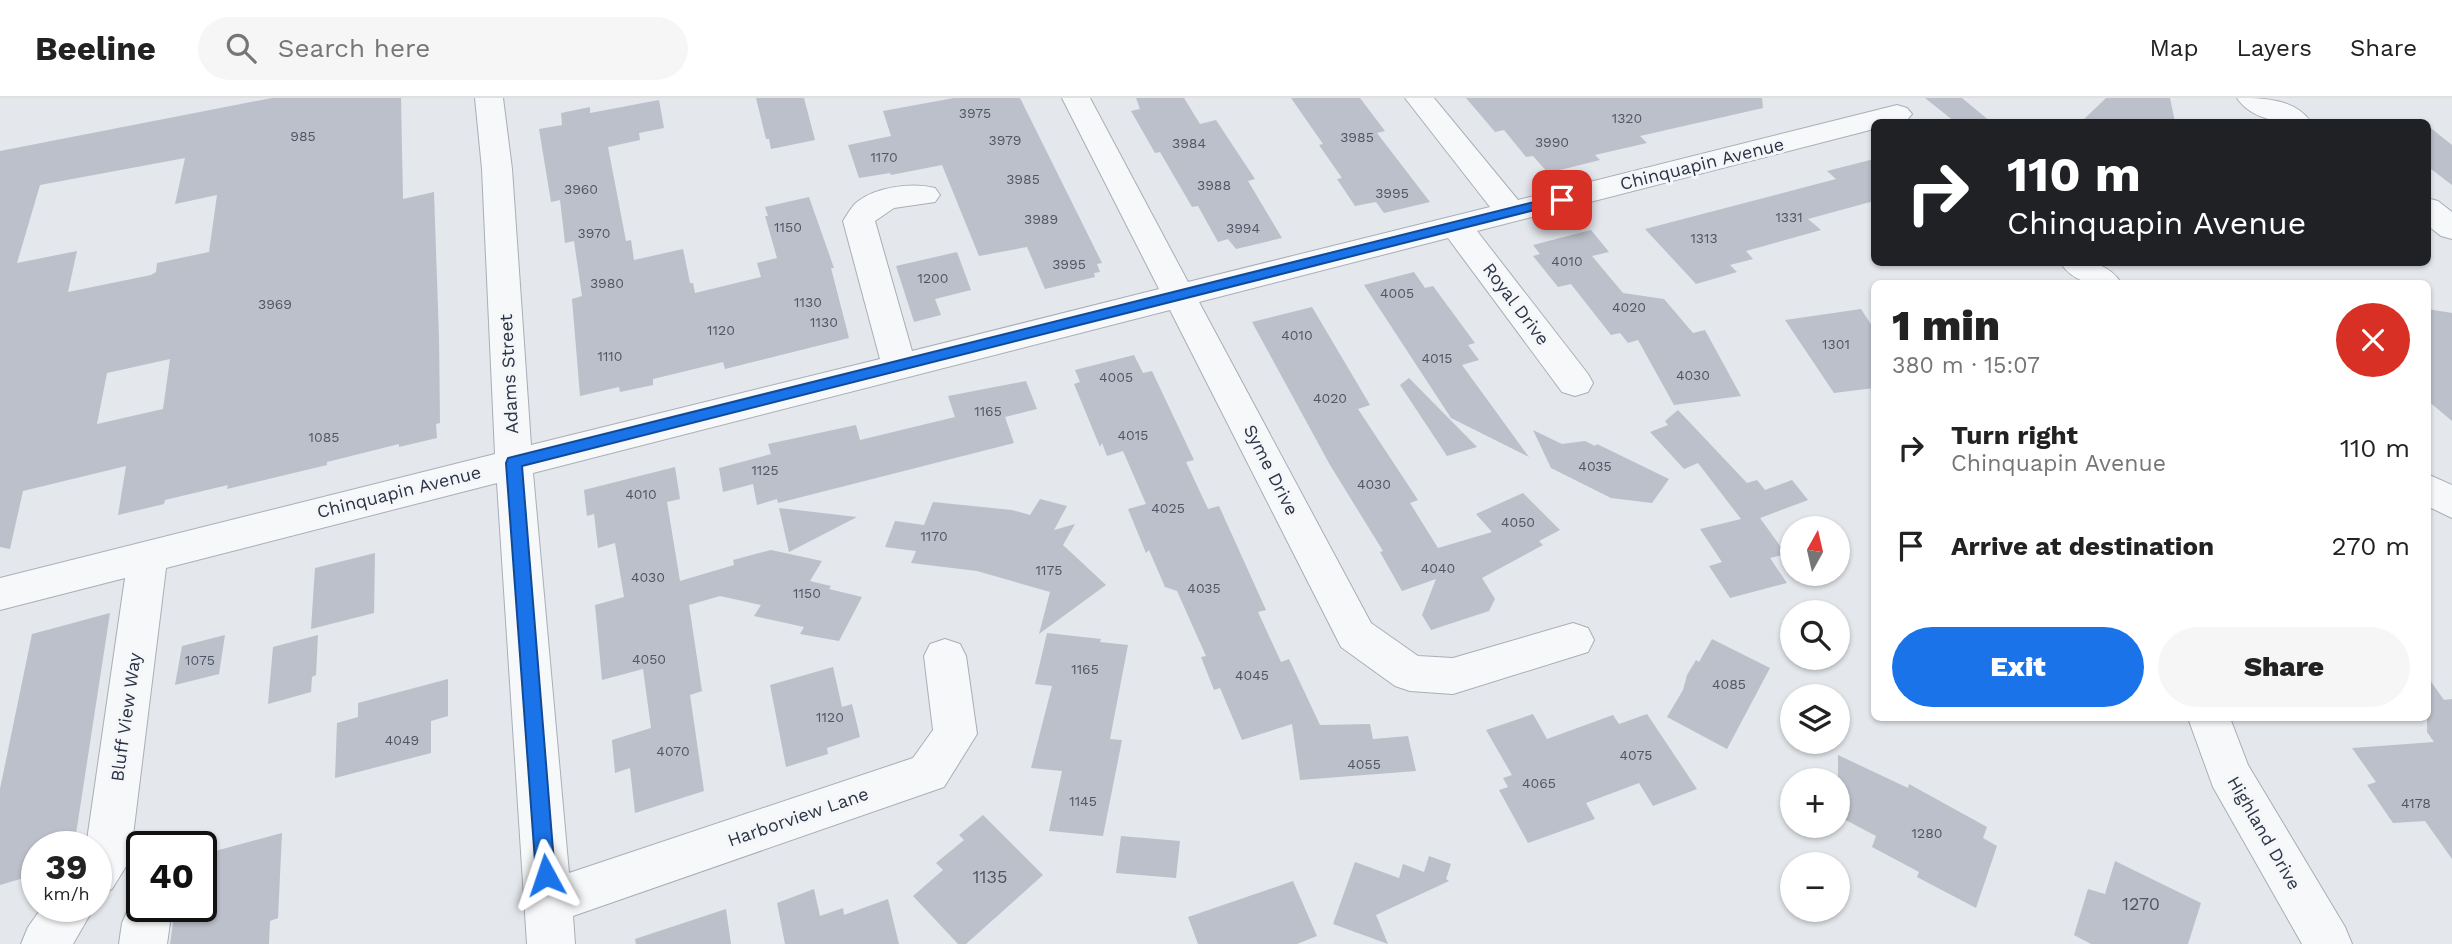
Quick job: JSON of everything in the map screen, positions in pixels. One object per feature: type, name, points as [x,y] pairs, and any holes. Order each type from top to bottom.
[{"type":"street","name":"Syme Drive","points":[[1076,98],[1356,635],[1410,673],[1454,676],[1573,640]]},
{"type":"street","points":[[1419,98],[1511,212]]},
{"type":"street","points":[[2251,98],[2290,119]]},
{"type":"street","name":"Adams Street","points":[[491,99],[514,463],[549,923]]},
{"type":"street","name":"Chinquapin Avenue","points":[[0,594],[1511,212],[1894,111]]},
{"type":"street","points":[[898,366],[859,221],[865,209],[881,201],[924,195]]},
{"type":"street","points":[[2431,211],[2452,229]]},
{"type":"street","name":"Royal Drive","points":[[1456,226],[1575,383]]},
{"type":"street","points":[[2431,490],[2452,503]]},
{"type":"street","name":"Bluff View Way","points":[[111,831],[148,556]]},
{"type":"street","name":"Harborview Lane","points":[[549,923],[929,773],[955,734],[945,656]]},
{"type":"street","name":"Highland Drive","points":[[2210,721],[2229,773],[2322,938]]},
{"type":"street","points":[[45,944],[61,922]]},
{"type":"building","points":[[272,98],[401,98],[403,199],[434,192],[439,338],[440,423],[436,424],[437,438],[399,447],[399,444],[227,489],[228,485],[165,500],[164,504],[118,515],[126,466],[23,491],[10,549],[0,547],[0,151]],"holes":[[[185,158],[175,204],[217,195],[209,252],[157,263],[156,272],[151,275],[68,292],[77,251],[17,263],[40,185]],[[170,359],[163,409],[97,424],[107,373]]]},
{"type":"building","points":[[756,98],[804,98],[815,140],[771,149]]},
{"type":"building","points":[[954,98],[1020,98],[1102,263],[1097,264],[1100,272],[1094,273],[1095,277],[1045,289],[1027,247],[979,256],[942,165],[859,178],[848,145],[891,136],[883,111]]},
{"type":"building","points":[[1136,98],[1184,98],[1200,124],[1216,120],[1255,179],[1248,181],[1282,238],[1236,249],[1228,239],[1218,242],[1198,206],[1192,207],[1160,152],[1155,153],[1131,111],[1140,109]]},
{"type":"building","points":[[1291,98],[1360,98],[1385,131],[1377,133],[1430,202],[1384,213],[1376,202],[1355,206],[1337,179],[1342,178],[1319,145],[1323,144]]},
{"type":"building","points":[[1466,98],[1762,98],[1763,108],[1640,136],[1647,143],[1595,155],[1600,160],[1548,173],[1533,156],[1526,157],[1504,130],[1495,132]]},
{"type":"building","points":[[1925,98],[1962,98],[1987,119],[1951,119]]},
{"type":"building","points":[[2106,98],[2170,98],[2174,119],[2084,119]]},
{"type":"building","points":[[659,100],[664,128],[639,133],[640,140],[608,147],[626,241],[631,240],[634,260],[683,249],[690,283],[693,283],[695,293],[761,277],[757,263],[777,258],[765,207],[809,197],[834,268],[831,268],[849,338],[725,369],[723,362],[653,379],[653,385],[620,392],[619,387],[580,396],[572,299],[582,296],[574,241],[565,243],[560,200],[551,202],[539,129],[562,125],[561,113],[590,107],[590,113]]},
{"type":"building","points":[[2431,128],[2452,145],[2452,185],[2431,169]]},
{"type":"building","points":[[1871,160],[1871,202],[1808,219],[1821,230],[1746,251],[1753,259],[1730,265],[1737,272],[1696,284],[1645,229],[1836,179],[1827,171]]},
{"type":"building","points":[[1591,230],[1609,252],[1592,256],[1623,293],[1664,299],[1693,333],[1705,330],[1741,396],[1674,405],[1638,340],[1628,343],[1620,333],[1611,335],[1571,284],[1558,287],[1533,256],[1540,254],[1533,245]]},
{"type":"building","points":[[957,252],[971,290],[935,299],[941,315],[914,322],[896,266]]},
{"type":"building","points":[[1414,272],[1425,288],[1433,286],[1475,343],[1468,345],[1479,360],[1462,365],[1529,457],[1451,418],[1364,285]]},
{"type":"building","points":[[1312,307],[1370,405],[1358,409],[1418,500],[1410,503],[1438,548],[1492,532],[1476,514],[1523,493],[1560,530],[1539,541],[1543,545],[1482,578],[1495,599],[1489,611],[1431,630],[1422,615],[1436,579],[1402,591],[1380,552],[1383,551],[1330,465],[1252,322]]},
{"type":"building","points":[[1861,309],[1871,324],[1871,388],[1834,393],[1785,320]]},
{"type":"building","points":[[2431,310],[2452,313],[2452,421],[2431,403]]},
{"type":"building","points":[[1134,355],[1143,373],[1152,371],[1194,460],[1186,462],[1208,509],[1219,506],[1266,610],[1258,612],[1281,662],[1289,659],[1320,725],[1370,724],[1373,739],[1408,736],[1416,771],[1300,780],[1292,724],[1242,740],[1220,688],[1214,690],[1201,657],[1206,656],[1177,591],[1165,587],[1149,550],[1146,553],[1128,509],[1146,504],[1123,451],[1107,456],[1102,443],[1100,447],[1074,384],[1080,382],[1075,370]]},
{"type":"building","points":[[1409,378],[1477,447],[1447,456],[1400,385]]},
{"type":"building","points":[[1026,381],[1037,409],[1005,417],[1014,443],[778,503],[777,499],[757,505],[753,484],[723,492],[719,468],[771,454],[768,444],[856,425],[860,440],[955,417],[948,396]]},
{"type":"building","points":[[1678,410],[1747,483],[1757,480],[1765,490],[1792,480],[1808,500],[1760,518],[1780,546],[1780,556],[1770,558],[1780,573],[1780,585],[1730,598],[1709,566],[1722,562],[1700,529],[1741,519],[1698,463],[1684,469],[1650,432],[1668,425],[1665,421]]},
{"type":"building","points":[[1533,430],[1562,444],[1585,441],[1595,446],[1597,444],[1669,479],[1652,503],[1611,498],[1551,468]]},
{"type":"building","points":[[675,467],[680,499],[667,502],[680,581],[734,565],[733,560],[771,550],[822,561],[810,581],[862,597],[839,641],[800,634],[804,627],[754,616],[761,605],[720,596],[689,605],[702,691],[690,695],[704,791],[635,813],[630,768],[615,773],[612,740],[651,728],[643,669],[602,680],[595,605],[624,597],[615,543],[598,548],[594,514],[587,516],[584,490]]},
{"type":"building","points":[[1040,499],[1067,506],[1054,530],[1075,524],[1063,545],[1106,585],[1039,634],[1050,592],[977,571],[911,563],[916,551],[885,547],[895,521],[924,525],[933,502],[1012,510],[1030,515]]},
{"type":"building","points":[[779,508],[857,517],[789,552]]},
{"type":"building","points":[[375,553],[374,613],[311,629],[315,568]]},
{"type":"building","points":[[110,613],[76,831],[21,831],[21,879],[0,885],[0,789],[32,634]]},
{"type":"building","points":[[1047,633],[1128,645],[1110,739],[1122,740],[1103,836],[1049,831],[1062,771],[1031,768],[1052,686],[1035,684]]},
{"type":"building","points":[[225,635],[219,674],[175,685],[182,646]]},
{"type":"building","points":[[318,635],[316,675],[312,677],[311,692],[268,704],[273,647]]},
{"type":"building","points":[[1712,639],[1770,668],[1727,749],[1667,717],[1683,690],[1687,675],[1696,660],[1699,662]]},
{"type":"building","points":[[833,667],[842,707],[852,704],[860,737],[827,748],[828,754],[786,767],[770,685]]},
{"type":"building","points":[[448,679],[448,716],[431,721],[431,753],[335,778],[337,723],[358,717],[358,703]]},
{"type":"building","points":[[2431,682],[2444,700],[2452,699],[2452,859],[2425,821],[2393,823],[2367,785],[2376,782],[2352,748],[2434,742],[2427,732],[2427,721],[2431,721]]},
{"type":"building","points":[[1533,714],[1547,739],[1613,715],[1619,724],[1647,714],[1697,789],[1653,806],[1639,783],[1586,803],[1595,819],[1528,843],[1499,790],[1508,787],[1503,778],[1512,775],[1486,730]]},
{"type":"building","points":[[1838,755],[1908,788],[1909,784],[1987,827],[1983,838],[1997,846],[1976,908],[1917,877],[1919,872],[1872,847],[1876,836],[1850,822],[1850,768],[1838,768]]},
{"type":"building","points":[[983,815],[1043,875],[966,944],[958,944],[913,896],[943,870],[936,863],[964,840],[959,835]]},
{"type":"building","points":[[282,833],[278,918],[270,921],[269,944],[170,944],[173,922],[217,922],[217,850]]},
{"type":"building","points":[[1121,836],[1180,841],[1176,878],[1116,873]]},
{"type":"building","points":[[1429,856],[1451,864],[1446,879],[1449,881],[1376,915],[1388,944],[1333,924],[1355,862],[1399,878],[1403,864],[1424,872]]},
{"type":"building","points":[[2115,861],[2201,903],[2188,944],[2091,944],[2074,935],[2088,889],[2105,894]]},
{"type":"building","points":[[1293,881],[1317,936],[1297,944],[1198,944],[1188,917]]},
{"type":"building","points":[[814,889],[820,916],[843,908],[844,915],[888,899],[899,944],[785,944],[777,903]]},
{"type":"building","points":[[726,909],[731,944],[636,944],[635,939]]},
{"type":"route","points":[[546,875],[514,463],[1562,200]]}]
